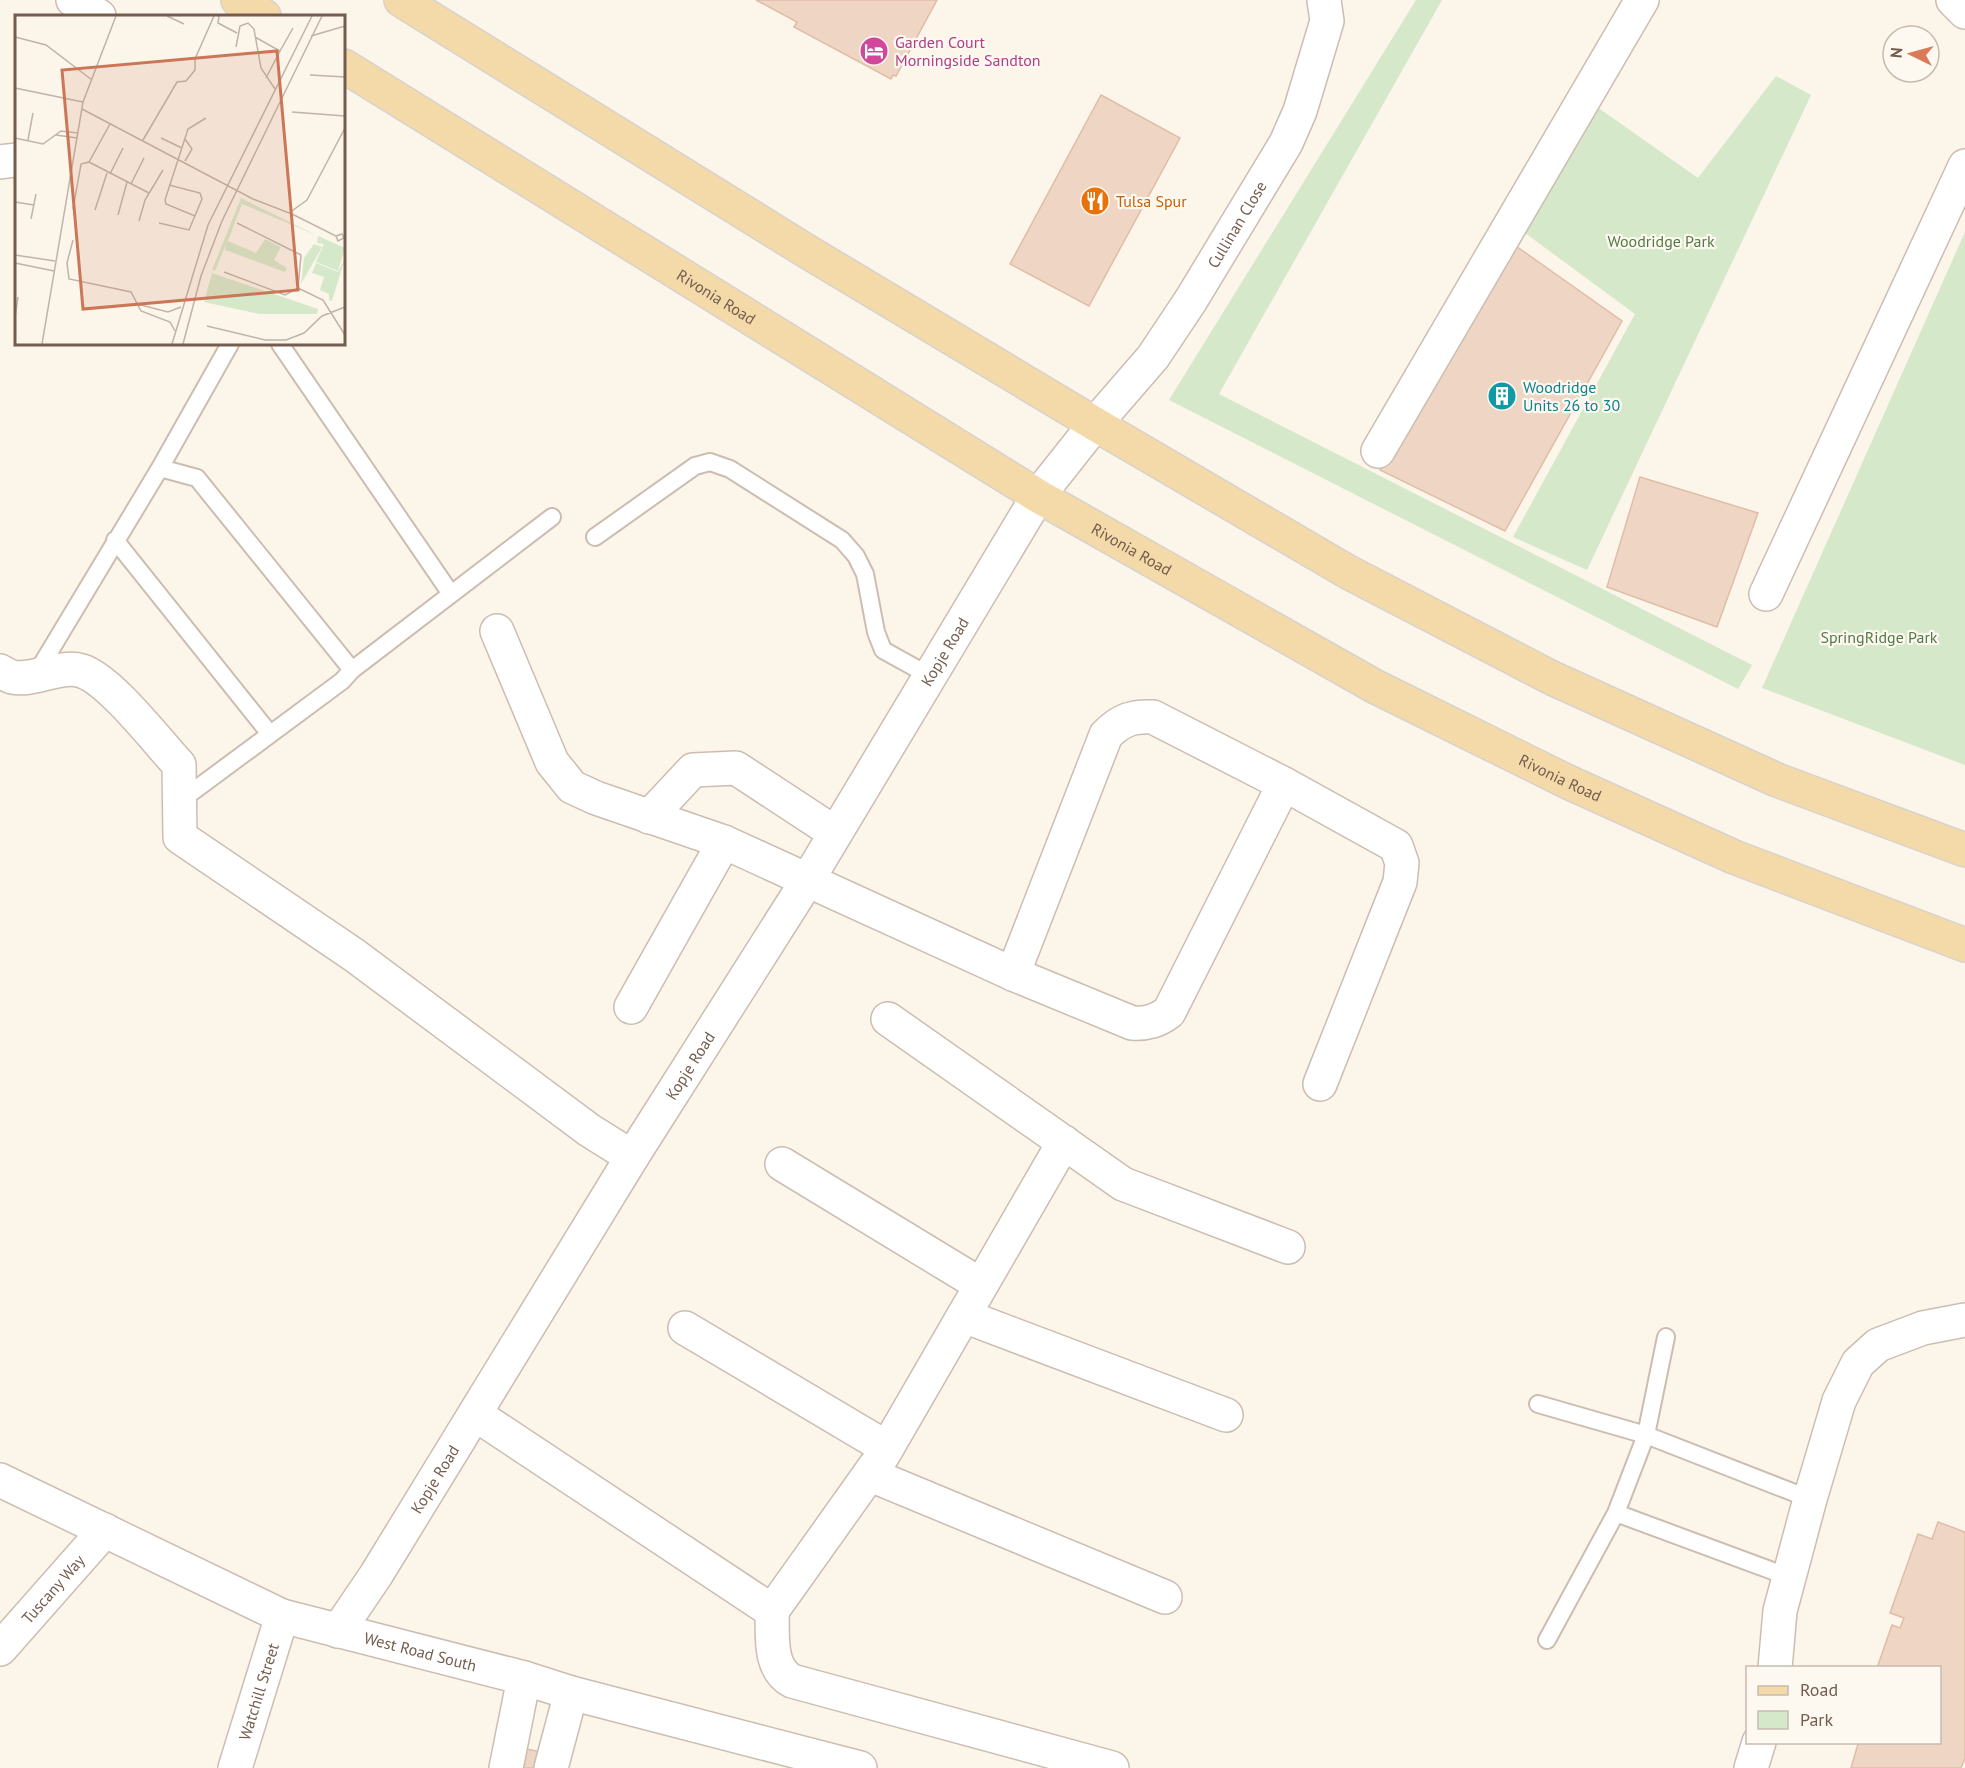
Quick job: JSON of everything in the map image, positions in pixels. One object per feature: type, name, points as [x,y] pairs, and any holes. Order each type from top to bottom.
[{"type":"main road","points":[[238,0],[262,15]]},
{"type":"main road","points":[[401,0],[808,252],[1348,572],[1552,678],[1777,780],[1965,850]]},
{"type":"main road","name":"Rivonia Road","points":[[345,67],[1038,496],[1374,686],[1568,782],[1734,857],[1965,945]]},
{"type":"street","points":[[73,0],[97,15]]},
{"type":"street","points":[[1378,451],[1642,0]]},
{"type":"street","points":[[1953,0],[1965,12]]},
{"type":"street","name":"Cullinan Close","points":[[1038,496],[1095,424],[1153,357],[1191,300],[1286,143],[1300,111],[1330,7]]},
{"type":"street","points":[[0,162],[15,160]]},
{"type":"street","points":[[1766,594],[1965,166]]},
{"type":"street","name":"Kopje Road","points":[[338,1632],[376,1575],[632,1157],[836,833],[1038,496]]},
{"type":"street","points":[[497,631],[552,762],[572,787],[649,817],[724,842],[1013,975],[1132,1023],[1145,1023],[1159,1019],[1169,1012],[1284,784]]},
{"type":"street","points":[[15,674],[81,671],[100,681],[179,765],[180,837],[354,955],[589,1130],[632,1157]]},
{"type":"street","points":[[1013,975],[1106,735],[1114,727],[1136,716],[1153,717],[1284,784],[1396,846],[1402,863],[1400,882],[1320,1084]]},
{"type":"street","points":[[649,817],[693,770],[736,768],[836,833]]},
{"type":"street","points":[[631,1007],[724,842]]},
{"type":"street","points":[[888,1019],[1123,1184],[1288,1247]]},
{"type":"street","points":[[1064,1142],[879,1461],[772,1611],[774,1654],[779,1670],[792,1681],[1113,1768]]},
{"type":"street","points":[[782,1164],[981,1285]]},
{"type":"street","points":[[964,1316],[1226,1415]]},
{"type":"street","points":[[1775,1666],[1779,1611],[1839,1401],[1858,1363],[1878,1344],[1963,1316]]},
{"type":"street","points":[[685,1329],[879,1461],[1165,1597]]},
{"type":"street","points":[[476,1414],[772,1611]]},
{"type":"street","name":"West Road South","points":[[0,1480],[282,1616],[860,1768]]},
{"type":"street","name":"Tuscany Way","points":[[0,1648],[105,1530]]},
{"type":"street","name":"Watchill Street","points":[[235,1768],[282,1616]]},
{"type":"street","points":[[506,1768],[524,1678]]},
{"type":"street","points":[[551,1768],[571,1692]]},
{"type":"street","points":[[1751,1768],[1759,1744]]},
{"type":"lane","points":[[15,674],[115,540],[160,468],[229,345]]},
{"type":"lane","points":[[280,345],[451,594]]},
{"type":"lane","points":[[595,537],[695,466],[710,462],[730,469],[843,540],[865,574],[876,632],[883,650],[930,676]]},
{"type":"lane","points":[[160,468],[197,478],[352,669]]},
{"type":"lane","points":[[180,801],[342,681],[352,669],[552,517]]},
{"type":"lane","points":[[115,540],[270,734]]},
{"type":"lane","points":[[1547,1640],[1616,1514],[1646,1435],[1666,1337]]},
{"type":"lane","points":[[1538,1404],[1646,1435],[1810,1499]]},
{"type":"lane","points":[[1616,1514],[1789,1577]]},
{"type":"green space","points":[[1416,0],[1442,0],[1219,394],[1752,665],[1738,689],[1169,400]]},
{"type":"green space","name":"Woodridge Park","points":[[1776,76],[1811,95],[1587,570],[1513,537],[1635,314],[1525,233],[1597,107],[1698,178]]},
{"type":"green space","name":"SpringRidge Park","points":[[1965,232],[1965,765],[1762,688]]},
{"type":"building","name":"Garden Court Morningside Sandton","points":[[756,0],[937,0],[896,76],[893,75],[891,79],[794,27],[797,22]]},
{"type":"building","name":"Tulsa Spur","points":[[1101,95],[1180,138],[1089,306],[1010,264]]},
{"type":"building","name":"Woodridge Units 26 to 30","points":[[1513,244],[1622,321],[1505,531],[1380,470]]},
{"type":"building","points":[[1640,477],[1758,513],[1717,627],[1607,587]]},
{"type":"building","points":[[1938,1522],[1965,1532],[1965,1758],[1961,1768],[1851,1768],[1858,1744],[1941,1744],[1941,1666],[1878,1666],[1892,1625],[1900,1628],[1904,1618],[1890,1613],[1918,1534],[1932,1539]]},
{"type":"building","points":[[517,1747],[551,1754],[547,1768],[512,1768]]},
{"type":"place","name":"Garden Court Morningside Sandton","points":[[874,51]]},
{"type":"place","name":"Tulsa Spur","points":[[1095,201]]},
{"type":"place","name":"Woodridge Units 26 to 30","points":[[1502,396]]}]
